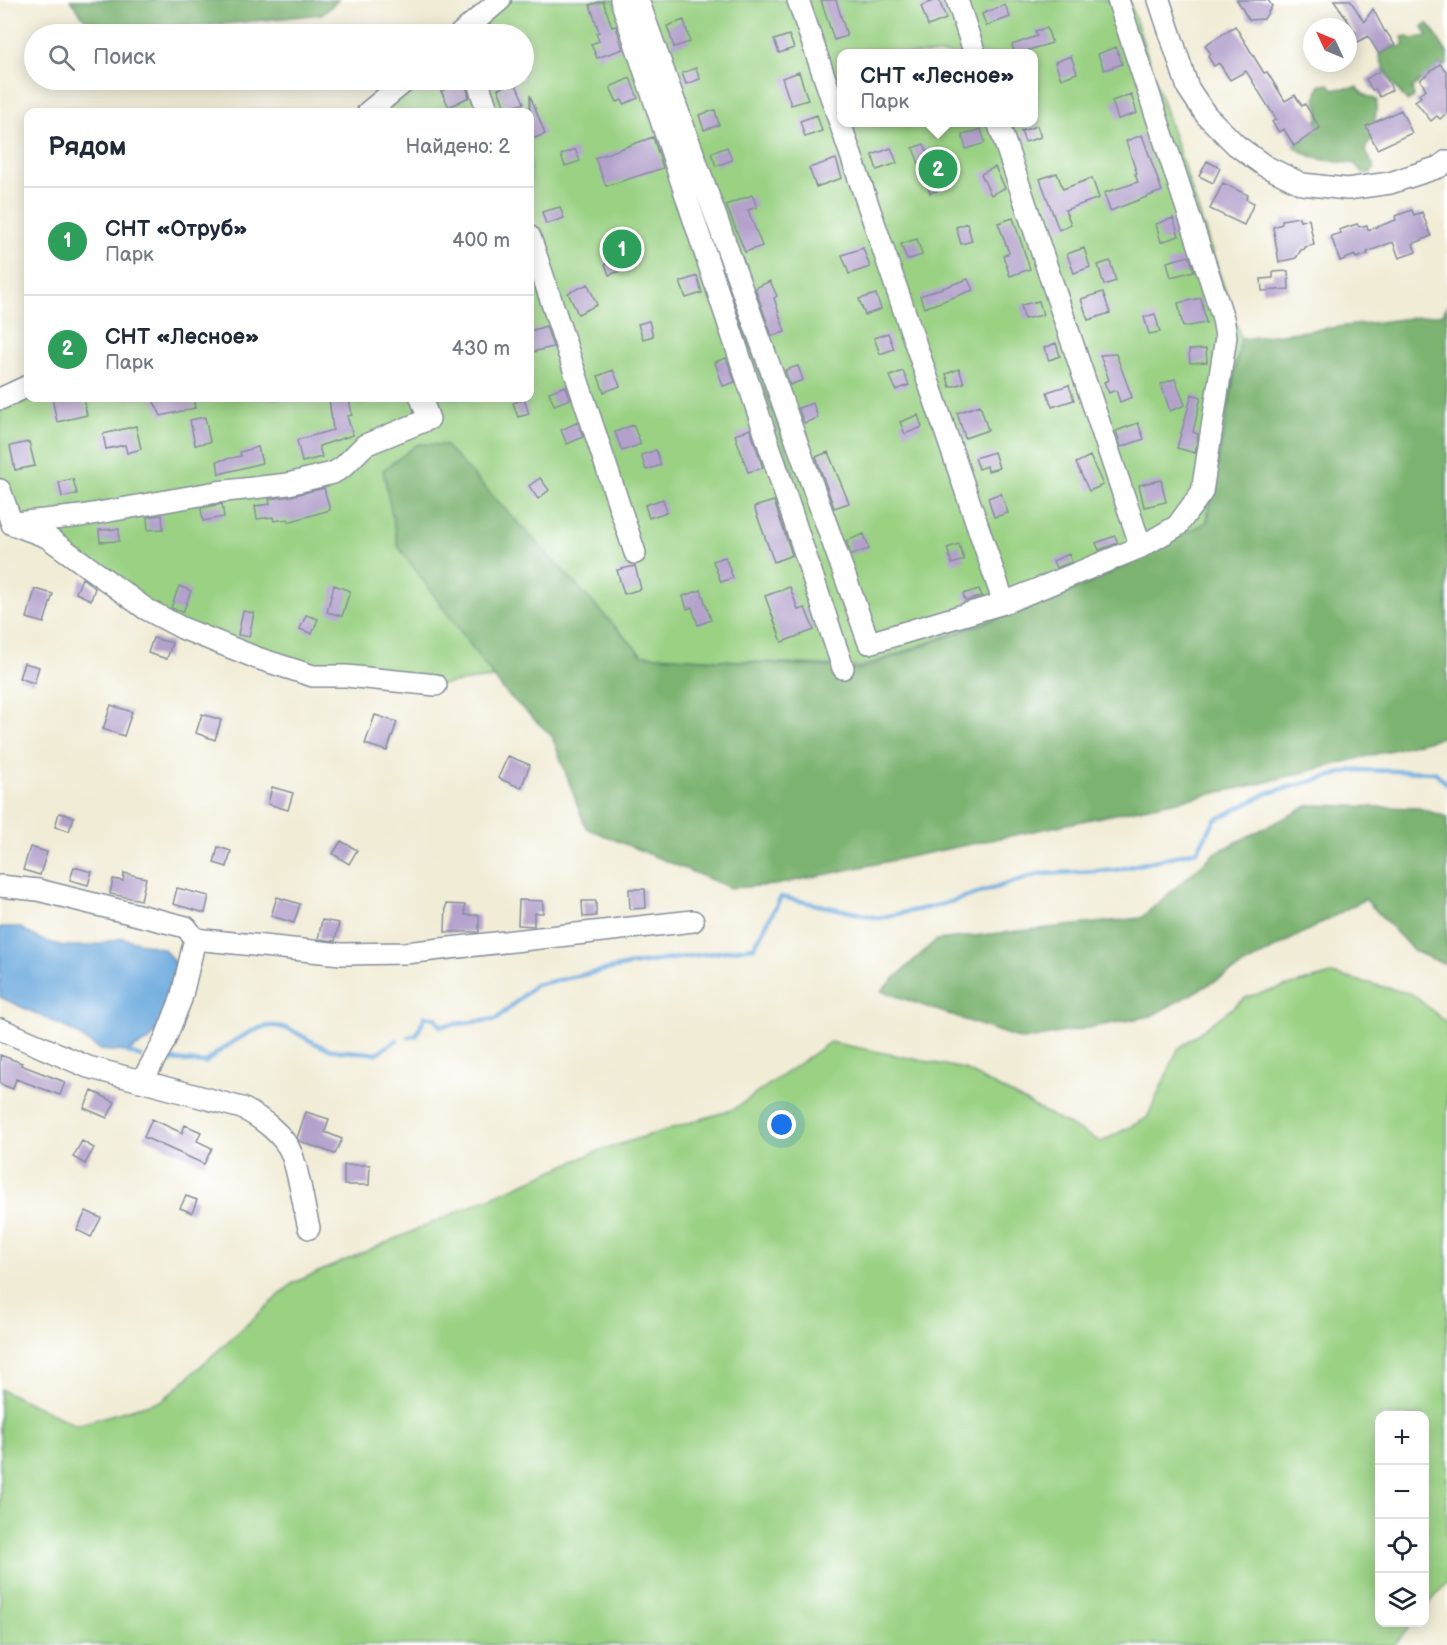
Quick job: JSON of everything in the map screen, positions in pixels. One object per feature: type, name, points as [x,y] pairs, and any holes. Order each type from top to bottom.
[{"type":"street","points":[[472,24],[500,0]]},
{"type":"street","points":[[621,0],[843,668]]},
{"type":"street","points":[[638,0],[868,644],[1004,603],[1141,547],[1177,526],[1202,492],[1226,336],[1223,318],[1118,0]]},
{"type":"street","points":[[798,0],[837,114]]},
{"type":"street","points":[[957,0],[973,49]]},
{"type":"street","points":[[1166,3],[1188,88],[1206,115],[1236,145],[1265,166],[1302,184],[1347,189],[1390,183],[1439,166],[1447,160]]},
{"type":"street","points":[[373,108],[395,90]]},
{"type":"street","points":[[480,90],[487,108]]},
{"type":"street","points":[[841,127],[1004,603]]},
{"type":"street","points":[[999,127],[1141,547]]},
{"type":"street","points":[[534,249],[635,553]]},
{"type":"street","points":[[0,399],[24,388]]},
{"type":"street","points":[[6,525],[81,516],[217,492],[288,484],[333,473],[343,467],[364,445],[429,419],[423,402]]},
{"type":"street","points":[[0,490],[6,525]]},
{"type":"street","points":[[6,525],[47,537],[146,609],[182,628],[257,658],[313,676],[346,676],[436,685]]},
{"type":"street","points":[[0,886],[38,890],[186,927],[195,939],[341,954],[405,953],[693,921]]},
{"type":"street","points":[[142,1081],[164,1042],[181,999],[195,939]]},
{"type":"street","points":[[0,1029],[88,1067],[242,1108],[272,1128],[292,1153],[309,1228]]},
{"type":"green space","points":[[70,0],[338,0],[323,14],[224,24],[88,24]]},
{"type":"green space","points":[[501,0],[629,0],[795,477],[632,0],[1129,0],[1241,339],[1206,523],[1091,583],[861,667],[664,657],[436,685],[346,676],[182,628],[13,519],[0,522],[0,399],[24,387],[24,402],[534,402],[534,108],[373,108],[395,90],[534,90],[534,24],[472,24]]},
{"type":"green space","points":[[1429,24],[1447,53],[1447,65],[1443,67],[1440,64],[1412,88],[1414,98],[1408,101],[1390,80],[1379,54],[1395,45],[1398,47],[1405,45],[1402,37],[1407,36],[1412,39],[1427,36],[1423,26]]},
{"type":"green space","points":[[1320,84],[1329,84],[1333,89],[1358,87],[1363,94],[1377,100],[1373,140],[1365,150],[1375,168],[1370,173],[1363,174],[1355,164],[1307,155],[1294,146],[1320,128],[1316,121],[1319,109],[1315,100]]},
{"type":"green space","points":[[1447,305],[1447,736],[1254,785],[775,885],[731,888],[586,828],[552,736],[504,691],[398,546],[383,470],[418,444],[445,445],[642,655],[861,669],[1089,584],[1207,522],[1241,339],[1443,314]]},
{"type":"green space","points":[[1310,805],[1419,808],[1447,817],[1447,965],[1414,951],[1365,899],[1151,1016],[1023,1040],[881,991],[936,940],[1141,918],[1215,853]]},
{"type":"green space","points":[[1332,974],[1412,994],[1447,1023],[1447,1582],[1429,1604],[1429,1411],[1375,1411],[1375,1627],[1410,1627],[1394,1645],[0,1645],[0,1389],[76,1425],[163,1400],[293,1283],[598,1151],[734,1109],[830,1042],[964,1069],[1101,1142],[1147,1118],[1178,1049],[1247,997]]},
{"type":"water","points":[[0,927],[19,927],[39,939],[63,946],[88,946],[122,938],[164,949],[178,967],[168,1011],[150,1040],[127,1052],[100,1050],[71,1030],[0,997]]},
{"type":"building","points":[[821,0],[836,0],[847,36],[834,40]]},
{"type":"building","points":[[939,0],[946,19],[928,26],[921,6]]},
{"type":"building","points":[[1237,0],[1268,0],[1272,6],[1264,19],[1249,20]]},
{"type":"building","points":[[1334,0],[1350,0],[1364,22],[1373,9],[1395,45],[1379,54],[1368,36],[1357,43],[1357,18],[1346,18]]},
{"type":"building","points":[[603,1],[612,27],[616,26],[623,49],[597,58],[591,44],[599,41],[596,33],[599,32],[590,5]]},
{"type":"building","points":[[1005,5],[1010,17],[986,26],[982,14]]},
{"type":"building","points":[[684,20],[690,42],[674,47],[667,26]]},
{"type":"building","points":[[1235,26],[1264,73],[1267,72],[1285,101],[1295,95],[1302,106],[1305,104],[1320,128],[1294,146],[1284,129],[1279,132],[1272,122],[1276,119],[1246,71],[1230,80],[1219,63],[1214,66],[1208,56],[1211,54],[1205,45]]},
{"type":"building","points":[[1047,28],[1052,43],[1032,49],[1013,49],[1012,45],[1037,36],[1035,31]]},
{"type":"building","points":[[789,35],[794,48],[779,53],[774,40]]},
{"type":"building","points":[[1116,47],[1122,64],[1104,70],[1098,54]]},
{"type":"building","points":[[1071,56],[1077,73],[1061,79],[1055,62]]},
{"type":"building","points":[[1440,64],[1447,72],[1447,113],[1440,119],[1437,116],[1431,121],[1415,101],[1426,89],[1420,80]]},
{"type":"building","points":[[696,68],[700,79],[686,84],[682,73]]},
{"type":"building","points":[[1383,69],[1392,90],[1380,97],[1375,89],[1372,90],[1366,79]]},
{"type":"building","points":[[799,72],[808,100],[791,105],[782,78]]},
{"type":"building","points":[[630,78],[638,98],[624,104],[622,100],[617,102],[610,87]]},
{"type":"building","points":[[467,90],[469,97],[449,107],[441,91]]},
{"type":"building","points":[[498,90],[518,90],[524,103],[505,108]]},
{"type":"building","points":[[1131,94],[1137,113],[1118,119],[1112,101]]},
{"type":"building","points":[[530,95],[545,134],[534,138],[534,108],[530,108]]},
{"type":"building","points":[[715,110],[719,125],[704,130],[699,115]]},
{"type":"building","points":[[1401,110],[1412,133],[1377,149],[1366,126]]},
{"type":"building","points":[[817,115],[822,131],[805,137],[800,121]]},
{"type":"building","points":[[1037,127],[1041,137],[1025,142],[1021,131]]},
{"type":"building","points":[[981,129],[985,143],[966,149],[962,135]]},
{"type":"building","points":[[1142,135],[1162,191],[1110,211],[1104,193],[1138,182],[1126,141]]},
{"type":"building","points":[[653,137],[663,168],[606,186],[595,158]]},
{"type":"building","points":[[924,144],[928,154],[939,149],[950,186],[930,193],[913,148]]},
{"type":"building","points":[[727,147],[732,160],[716,166],[711,153]]},
{"type":"building","points":[[891,148],[897,163],[877,170],[872,155]]},
{"type":"building","points":[[575,149],[580,161],[565,166],[561,155]]},
{"type":"building","points":[[836,159],[842,178],[816,187],[809,168]]},
{"type":"building","points":[[1207,161],[1220,168],[1213,183],[1199,176]]},
{"type":"building","points":[[995,167],[1005,188],[991,195],[981,174]]},
{"type":"building","points":[[1057,173],[1063,189],[1092,178],[1099,198],[1065,210],[1071,224],[1059,230],[1040,179]]},
{"type":"building","points":[[1223,183],[1248,195],[1246,199],[1254,203],[1244,225],[1210,209]]},
{"type":"building","points":[[752,195],[757,207],[748,210],[762,246],[745,252],[726,205]]},
{"type":"building","points":[[560,207],[564,218],[546,224],[542,212]]},
{"type":"building","points":[[1412,210],[1414,215],[1422,212],[1431,236],[1413,244],[1416,252],[1399,258],[1393,242],[1367,252],[1368,254],[1356,258],[1355,255],[1340,261],[1331,236],[1341,233],[1339,230],[1357,224],[1359,227],[1367,225],[1368,230],[1396,220],[1395,216]]},
{"type":"building","points":[[1299,217],[1300,221],[1309,219],[1314,245],[1305,247],[1296,258],[1279,262],[1273,227],[1282,224],[1282,220]]},
{"type":"building","points":[[1013,218],[1030,269],[1010,276],[1003,256],[1009,253],[998,223]]},
{"type":"building","points":[[1173,218],[1179,236],[1161,242],[1156,224]]},
{"type":"building","points":[[967,223],[972,241],[961,244],[956,227]]},
{"type":"building","points":[[917,239],[922,255],[907,260],[901,244]]},
{"type":"building","points":[[863,248],[870,267],[849,274],[842,255]]},
{"type":"building","points":[[1084,248],[1090,267],[1074,273],[1067,254]]},
{"type":"building","points":[[1189,256],[1194,271],[1171,277],[1167,262]]},
{"type":"building","points":[[618,259],[623,270],[609,275],[605,264]]},
{"type":"building","points":[[1110,261],[1116,281],[1104,285],[1098,265]]},
{"type":"building","points":[[1288,271],[1289,289],[1262,291],[1261,279],[1273,278],[1273,272]]},
{"type":"building","points":[[697,276],[702,293],[686,298],[680,282]]},
{"type":"building","points":[[968,279],[973,290],[924,308],[920,296]]},
{"type":"building","points":[[770,281],[777,296],[774,298],[785,332],[772,336],[755,288]]},
{"type":"building","points":[[588,284],[597,305],[578,314],[568,293]]},
{"type":"building","points":[[1103,292],[1110,313],[1088,320],[1081,299]]},
{"type":"building","points":[[876,294],[881,309],[865,315],[859,299]]},
{"type":"building","points":[[1201,298],[1206,323],[1183,327],[1178,303]]},
{"type":"building","points":[[1039,301],[1043,315],[1024,319],[1021,305]]},
{"type":"building","points":[[1155,314],[1160,332],[1149,334],[1144,317]]},
{"type":"building","points":[[649,321],[653,336],[643,339],[638,324]]},
{"type":"building","points":[[546,326],[553,347],[534,352],[534,330]]},
{"type":"building","points":[[888,333],[894,349],[880,354],[874,338]]},
{"type":"building","points":[[1056,343],[1060,356],[1049,360],[1044,348]]},
{"type":"building","points":[[1206,349],[1207,362],[1190,363],[1189,350]]},
{"type":"building","points":[[1116,354],[1132,397],[1120,402],[1116,390],[1109,393],[1104,382],[1109,380],[1100,355]]},
{"type":"building","points":[[726,358],[735,382],[723,386],[715,362]]},
{"type":"building","points":[[798,366],[803,380],[790,385],[785,370]]},
{"type":"building","points":[[959,369],[964,383],[950,387],[946,374]]},
{"type":"building","points":[[613,370],[620,386],[604,392],[598,376]]},
{"type":"building","points":[[903,371],[909,385],[896,390],[890,376]]},
{"type":"building","points":[[1175,379],[1185,405],[1170,411],[1161,384]]},
{"type":"building","points":[[1069,385],[1074,400],[1052,407],[1047,392]]},
{"type":"building","points":[[566,386],[570,399],[554,405],[549,392]]},
{"type":"building","points":[[1192,394],[1201,397],[1193,432],[1198,434],[1195,453],[1177,448]]},
{"type":"building","points":[[53,402],[84,402],[87,415],[57,422]]},
{"type":"building","points":[[154,402],[194,402],[195,408],[161,416]]},
{"type":"building","points":[[330,402],[350,402],[352,415],[347,416],[353,435],[319,446],[322,457],[302,462],[297,440],[333,430]]},
{"type":"building","points":[[525,402],[529,414],[518,417],[513,403]]},
{"type":"building","points":[[813,403],[818,418],[804,423],[798,408]]},
{"type":"building","points":[[980,405],[988,430],[965,438],[957,413]]},
{"type":"building","points":[[918,415],[922,427],[905,434],[900,422]]},
{"type":"building","points":[[205,417],[210,442],[195,445],[190,420]]},
{"type":"building","points":[[578,422],[583,437],[567,444],[561,430]]},
{"type":"building","points":[[1138,423],[1144,439],[1121,447],[1116,431]]},
{"type":"building","points":[[633,425],[641,444],[622,451],[615,432]]},
{"type":"building","points":[[136,426],[141,449],[127,453],[125,445],[106,449],[103,434]]},
{"type":"building","points":[[750,429],[763,468],[748,472],[735,435]]},
{"type":"building","points":[[29,442],[35,466],[15,470],[10,446]]},
{"type":"building","points":[[258,447],[262,463],[219,474],[217,461],[241,456],[240,452]]},
{"type":"building","points":[[656,450],[661,465],[646,470],[641,455]]},
{"type":"building","points":[[828,452],[849,503],[834,508],[816,457]]},
{"type":"building","points":[[994,452],[999,468],[988,471],[987,466],[979,469],[975,458]]},
{"type":"building","points":[[1090,456],[1103,485],[1089,491],[1076,463]]},
{"type":"building","points":[[540,478],[549,490],[538,499],[529,486]]},
{"type":"building","points":[[73,479],[77,494],[62,497],[59,482]]},
{"type":"building","points":[[1161,480],[1166,502],[1144,507],[1139,485]]},
{"type":"building","points":[[324,488],[330,510],[288,522],[288,519],[274,521],[273,517],[257,519],[255,506],[270,504],[269,499]]},
{"type":"building","points":[[1001,493],[1008,513],[994,517],[988,498]]},
{"type":"building","points":[[663,499],[667,512],[649,518],[645,505]]},
{"type":"building","points":[[774,501],[792,555],[774,562],[754,507]]},
{"type":"building","points":[[222,504],[224,517],[203,521],[201,508]]},
{"type":"building","points":[[162,515],[163,529],[148,530],[147,517]]},
{"type":"building","points":[[119,529],[119,541],[100,542],[99,530]]},
{"type":"building","points":[[864,534],[869,549],[851,555],[846,541]]},
{"type":"building","points":[[1115,536],[1118,543],[1099,550],[1096,543]]},
{"type":"building","points":[[959,544],[964,560],[952,564],[947,548]]},
{"type":"building","points":[[1069,554],[1072,562],[1056,568],[1053,561]]},
{"type":"building","points":[[725,557],[733,578],[721,582],[713,561]]},
{"type":"building","points":[[635,566],[641,589],[624,594],[617,570]]},
{"type":"building","points":[[82,578],[95,588],[91,600],[76,593]]},
{"type":"building","points":[[334,585],[350,591],[342,616],[327,612]]},
{"type":"building","points":[[179,586],[191,591],[183,612],[171,608]]},
{"type":"building","points":[[790,587],[798,610],[805,608],[814,630],[782,642],[765,596]]},
{"type":"building","points":[[35,589],[53,594],[44,623],[27,618]]},
{"type":"building","points":[[979,589],[982,596],[965,601],[963,594]]},
{"type":"building","points":[[701,590],[711,620],[698,625],[692,607],[687,609],[683,596]]},
{"type":"building","points":[[243,611],[254,613],[249,637],[238,635]]},
{"type":"building","points":[[306,615],[318,619],[312,634],[300,629]]},
{"type":"building","points":[[153,638],[172,643],[167,659],[148,653]]},
{"type":"building","points":[[24,663],[39,667],[34,683],[19,678]]},
{"type":"building","points":[[111,705],[132,712],[124,736],[103,729]]},
{"type":"building","points":[[202,714],[221,720],[215,740],[196,733]]},
{"type":"building","points":[[375,715],[397,722],[387,751],[365,744]]},
{"type":"building","points":[[508,756],[530,765],[521,788],[498,778]]},
{"type":"building","points":[[272,787],[293,793],[288,810],[268,804]]},
{"type":"building","points":[[59,813],[74,817],[69,831],[55,827]]},
{"type":"building","points":[[341,841],[357,850],[349,864],[333,854]]},
{"type":"building","points":[[30,847],[47,852],[40,875],[23,870]]},
{"type":"building","points":[[218,847],[231,851],[227,867],[214,863]]},
{"type":"building","points":[[74,867],[92,872],[88,885],[70,880]]},
{"type":"building","points":[[124,873],[146,878],[141,900],[110,894],[113,879],[123,881]]},
{"type":"building","points":[[177,888],[209,896],[205,913],[173,904]]},
{"type":"building","points":[[629,889],[645,889],[646,908],[630,909]]},
{"type":"building","points":[[277,897],[300,904],[294,923],[271,916]]},
{"type":"building","points":[[519,900],[543,901],[543,913],[534,913],[534,926],[518,925]]},
{"type":"building","points":[[582,901],[596,901],[596,916],[583,917]]},
{"type":"building","points":[[446,904],[465,905],[465,915],[479,915],[479,932],[445,932]]},
{"type":"building","points":[[322,920],[339,923],[335,941],[318,939]]},
{"type":"building","points":[[0,1055],[65,1082],[60,1095],[16,1079],[13,1089],[0,1084]]},
{"type":"building","points":[[92,1091],[115,1102],[107,1118],[84,1108]]},
{"type":"building","points":[[306,1112],[329,1119],[325,1132],[342,1139],[335,1154],[299,1141],[297,1138]]},
{"type":"building","points":[[152,1119],[182,1133],[185,1125],[201,1132],[197,1141],[212,1148],[204,1164],[144,1137]]},
{"type":"building","points":[[82,1141],[94,1148],[85,1164],[73,1157]]},
{"type":"building","points":[[344,1165],[370,1165],[369,1185],[344,1185]]},
{"type":"building","points":[[186,1196],[197,1200],[192,1213],[180,1208]]},
{"type":"building","points":[[86,1211],[101,1218],[91,1237],[77,1230]]},
{"type":"waterway","points":[[408,1037],[416,1036],[425,1016],[436,1018],[440,1026],[497,1019],[535,985],[629,965],[754,947],[781,897],[879,918],[940,905],[1039,874],[1116,870],[1197,851],[1215,820],[1268,793],[1354,770],[1435,772],[1447,784]]},
{"type":"waterway","points":[[159,1066],[173,1060],[205,1063],[237,1039],[256,1030],[274,1026],[286,1028],[321,1046],[341,1051],[376,1054],[397,1040]]},
{"type":"waterway","points":[[127,1052],[141,1057]]},
{"type":"place","name":"СНТ «Лесное»","points":[[938,169]]},
{"type":"place","name":"СНТ «Отруб»","points":[[622,249]]}]
